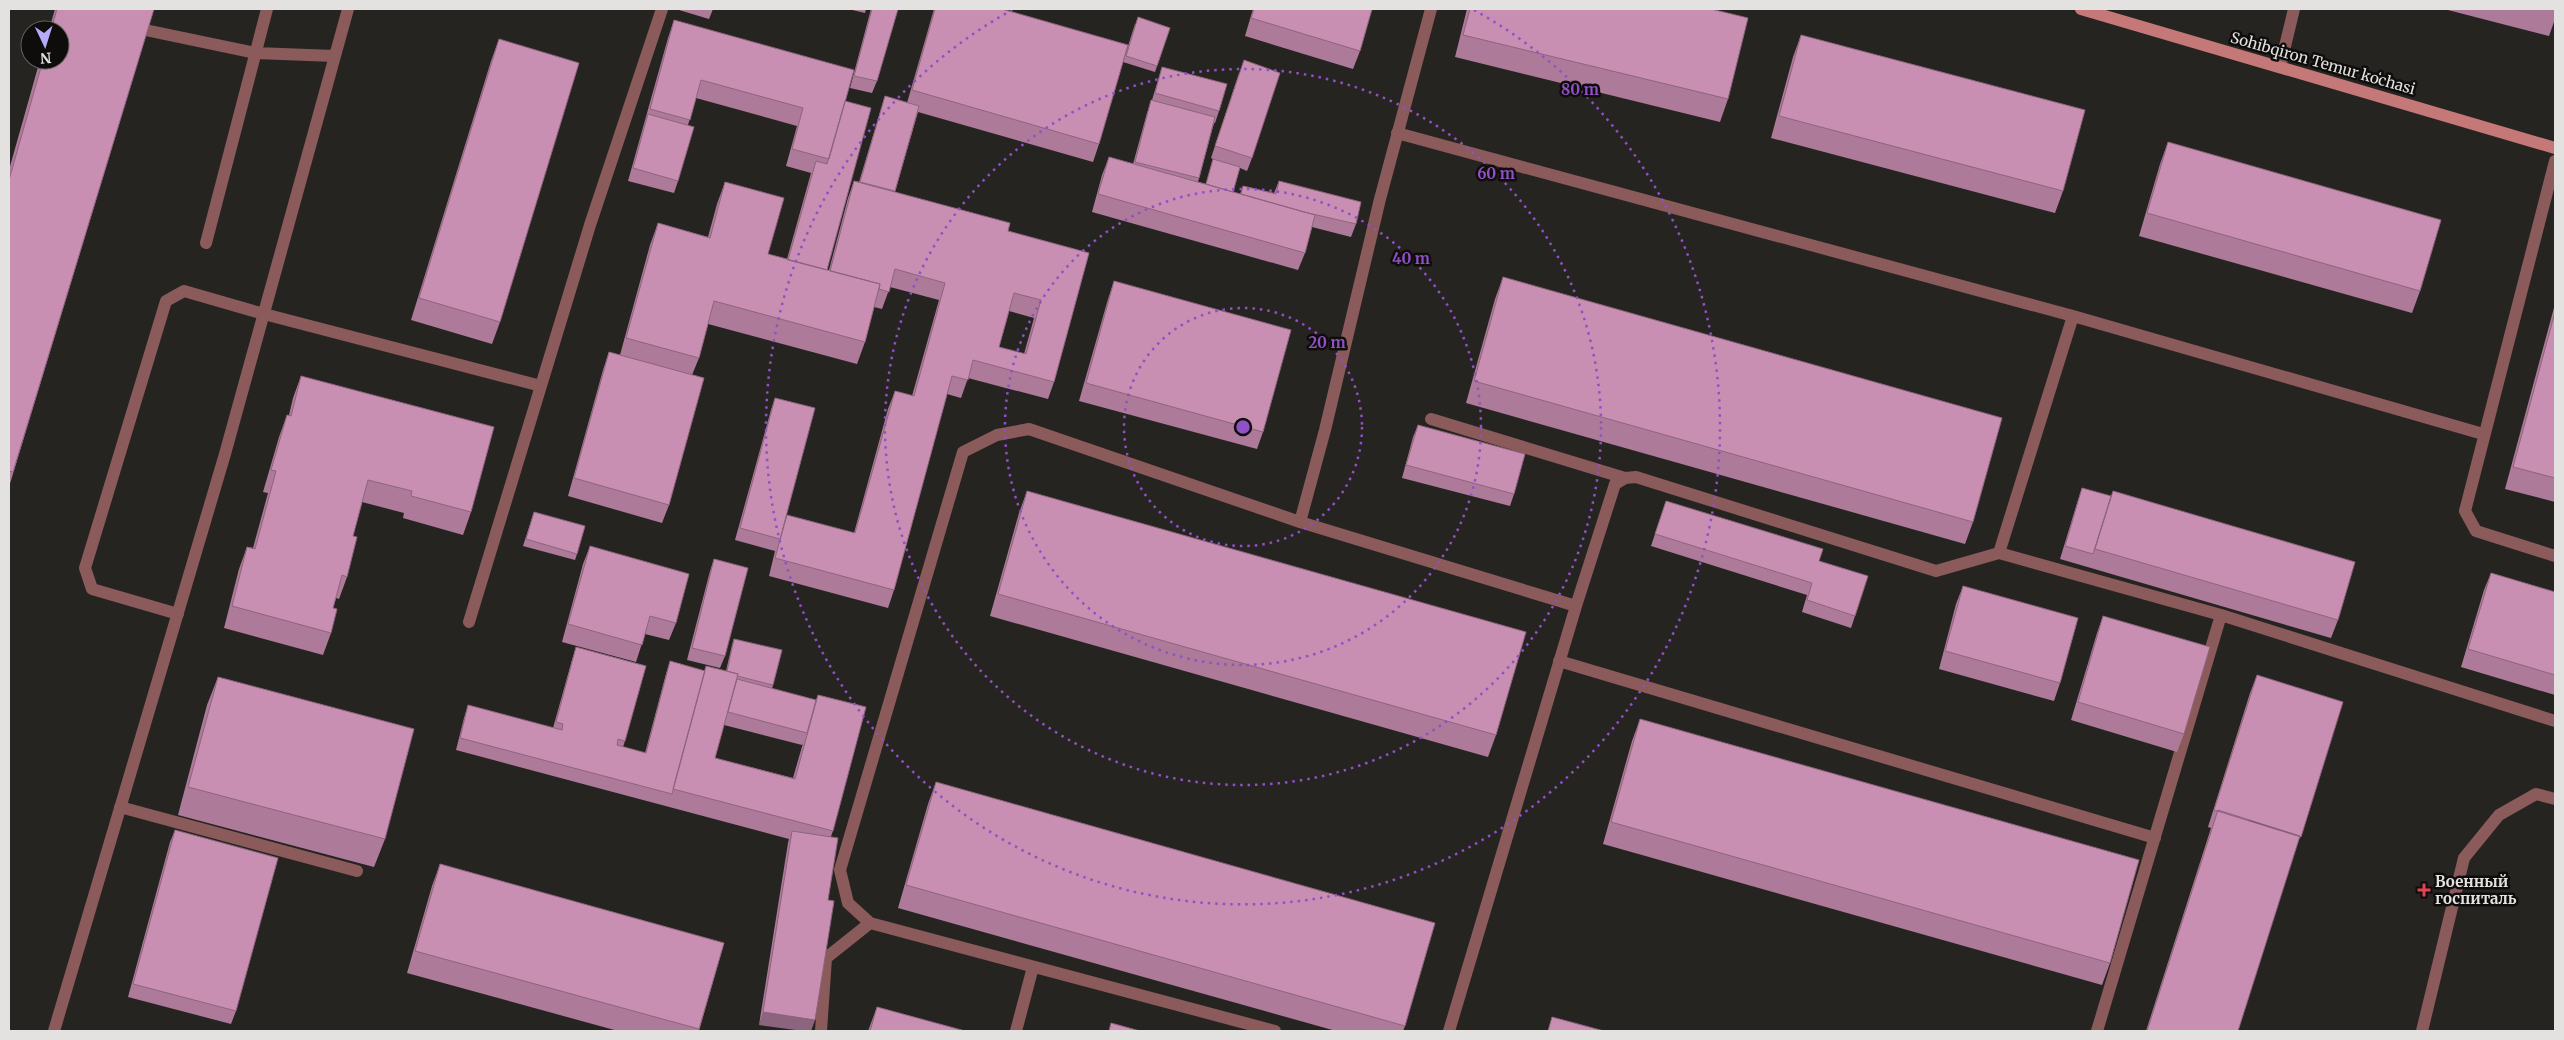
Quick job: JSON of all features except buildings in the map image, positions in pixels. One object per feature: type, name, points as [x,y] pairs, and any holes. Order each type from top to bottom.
[{"type":"main road","name":"Sohibqiron Temur koʻchasi","points":[[2081,9],[2111,13],[2280,67],[2555,148]]},
{"type":"lane","points":[[206,243],[267,9]]},
{"type":"lane","points":[[54,1031],[178,614],[264,314],[348,9]]},
{"type":"lane","points":[[470,622],[590,225],[662,9]]},
{"type":"lane","points":[[1300,522],[1397,133],[1431,9]]},
{"type":"lane","points":[[2280,67],[2294,9]]},
{"type":"lane","points":[[121,24],[148,32],[255,54],[335,56]]},
{"type":"lane","points":[[1397,133],[2073,316],[2484,434]]},
{"type":"lane","points":[[2555,161],[2464,511],[2476,530],[2555,556]]},
{"type":"lane","points":[[178,614],[92,589],[85,568],[166,300],[184,291],[264,314],[541,386]]},
{"type":"lane","points":[[1999,552],[2073,316]]},
{"type":"lane","points":[[1430,419],[1625,478],[1636,477],[1936,571],[1999,552],[2221,615],[2555,721]]},
{"type":"lane","points":[[1275,1031],[870,924],[848,903],[840,870],[963,452],[997,435],[1029,429],[1300,522],[1576,606]]},
{"type":"lane","points":[[1450,1031],[1576,606],[1615,484],[1625,478]]},
{"type":"lane","points":[[2097,1031],[2221,615]]},
{"type":"lane","points":[[1559,661],[2155,838]]},
{"type":"lane","points":[[2422,1031],[2464,858],[2500,815],[2536,794],[2555,800]]},
{"type":"lane","points":[[120,807],[357,871]]},
{"type":"lane","points":[[821,1031],[826,958],[870,924]]},
{"type":"lane","points":[[1016,1031],[1034,967]]},
{"type":"place","name":"Военный госпиталь","points":[[2424,890]]}]
